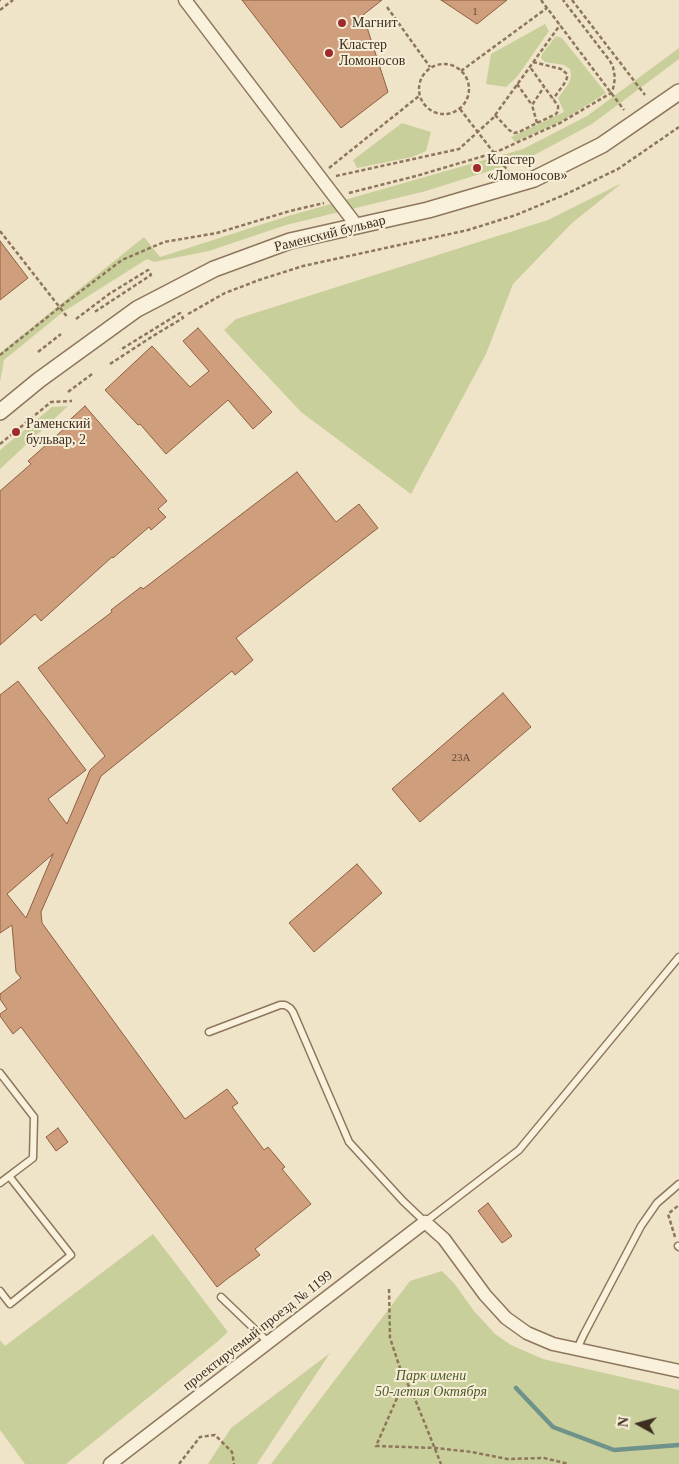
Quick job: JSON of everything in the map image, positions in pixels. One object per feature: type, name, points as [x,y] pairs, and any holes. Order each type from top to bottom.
[{"type":"street","points":[[185,0],[357,226]]},
{"type":"street","name":"Раменский бульвар","points":[[0,412],[39,380],[136,310],[214,270],[290,241],[428,210],[534,179],[602,145],[679,92]]},
{"type":"street","points":[[425,1222],[444,1239],[485,1295],[506,1318],[527,1333],[553,1344],[679,1371]]},
{"type":"street","name":"проектируемый проезд № 1199","points":[[110,1464],[425,1222]]},
{"type":"lane","points":[[209,1032],[280,1005],[290,1008],[349,1142],[425,1222],[519,1150],[679,957]]},
{"type":"lane","points":[[0,1073],[34,1118],[33,1158],[0,1183]]},
{"type":"lane","points":[[0,1291],[10,1304],[71,1255],[9,1176]]},
{"type":"lane","points":[[577,1349],[641,1226],[657,1203],[679,1184]]},
{"type":"lane","points":[[221,1297],[268,1342]]},
{"type":"path","points":[[0,10],[13,0]]},
{"type":"path","points":[[541,0],[624,110]]},
{"type":"path","points":[[349,193],[494,153],[560,123],[610,93],[613,89],[615,78],[613,67],[563,0]]},
{"type":"path","points":[[572,0],[645,95]]},
{"type":"path","points":[[387,6],[430,67]]},
{"type":"path","points":[[462,71],[547,8]]},
{"type":"path","points":[[335,176],[459,149],[495,115],[560,25]]},
{"type":"path","points":[[533,62],[561,69],[567,74],[564,84],[553,99]]},
{"type":"path","points":[[438,64],[454,66],[462,71],[469,86],[469,94],[466,102],[460,109],[444,115],[428,110],[419,96],[418,88],[424,73],[430,67],[438,64]]},
{"type":"path","points":[[495,115],[514,133],[556,114],[558,106],[530,67]]},
{"type":"path","points":[[517,84],[532,105],[537,123]]},
{"type":"path","points":[[532,105],[544,87]]},
{"type":"path","points":[[329,168],[419,96]]},
{"type":"path","points":[[460,109],[509,172]]},
{"type":"path","points":[[188,314],[225,293],[304,266],[468,230],[516,215],[564,196],[618,169],[679,126]]},
{"type":"path","points":[[0,356],[122,260],[164,242],[217,233],[326,202]]},
{"type":"path","points":[[0,231],[68,318]]},
{"type":"path","points":[[76,319],[110,294],[148,270],[151,275],[93,313]]},
{"type":"path","points":[[110,364],[183,318],[180,313],[120,350]]},
{"type":"path","points":[[38,352],[61,334]]},
{"type":"path","points":[[68,392],[92,374]]},
{"type":"path","points":[[0,444],[51,402],[72,401]]},
{"type":"path","points":[[678,1247],[668,1214],[679,1205]]},
{"type":"path","points":[[389,1289],[390,1338],[400,1368],[436,1448],[441,1464]]},
{"type":"path","points":[[397,1398],[376,1446],[436,1448],[472,1452],[507,1459],[544,1458],[569,1464]]},
{"type":"path","points":[[179,1464],[200,1437],[216,1435],[232,1452],[234,1464]]},
{"type":"green space","points":[[545,24],[549,31],[517,77],[506,87],[486,84],[491,54]]},
{"type":"green space","points":[[556,36],[562,38],[606,93],[560,122],[515,142],[511,137],[564,112],[558,98],[569,83],[570,69],[564,65],[545,62],[541,58]]},
{"type":"green space","points":[[679,48],[679,59],[592,124],[527,159],[426,191],[286,225],[209,251],[154,262],[147,259],[63,312],[4,360],[0,382],[0,353],[144,237],[160,257],[285,217],[523,149],[587,116]]},
{"type":"green space","points":[[402,123],[431,132],[426,151],[412,157],[357,168],[353,160]]},
{"type":"green space","points":[[622,183],[572,223],[513,284],[486,354],[411,494],[301,412],[224,330],[236,319],[548,220]]},
{"type":"green space","points":[[68,406],[0,469],[0,450],[52,407]]},
{"type":"green space","points":[[153,1234],[228,1332],[66,1464],[25,1464],[0,1430],[0,1340],[5,1346]]},
{"type":"green space","name":"Парк имени 50-летия Октября","points":[[442,1271],[495,1334],[511,1345],[543,1359],[679,1390],[679,1464],[271,1464],[410,1281]]},
{"type":"green space","points":[[330,1353],[257,1464],[208,1464],[231,1428]]},
{"type":"building","name":"Кластер Ломоносов","points":[[242,0],[382,0],[363,15],[388,92],[341,128]]},
{"type":"building","points":[[441,0],[507,0],[477,24]]},
{"type":"building","points":[[0,241],[28,278],[0,300]]},
{"type":"building","points":[[198,328],[272,412],[253,429],[228,400],[166,454],[140,424],[138,425],[105,390],[152,346],[190,387],[209,371],[183,341]]},
{"type":"building","points":[[85,406],[167,501],[158,509],[166,517],[151,530],[149,527],[112,557],[41,621],[35,614],[0,645],[0,491],[31,464],[28,461],[64,429],[62,427]]},
{"type":"building","points":[[297,472],[336,522],[359,504],[378,528],[236,638],[253,660],[235,675],[232,671],[101,776],[41,912],[42,923],[185,1119],[227,1089],[238,1103],[232,1107],[264,1150],[268,1147],[285,1167],[282,1169],[311,1204],[255,1249],[260,1255],[217,1287],[21,1027],[13,1034],[0,1016],[7,1009],[0,999],[0,994],[21,978],[16,972],[12,925],[0,933],[0,695],[18,681],[86,770],[48,799],[67,824],[90,770],[105,756],[38,668],[112,612],[111,610],[141,587],[143,589]],"holes":[[[53,854],[26,918],[7,894]]]},
{"type":"building","points":[[503,693],[531,727],[420,822],[392,789]]},
{"type":"building","points":[[357,864],[382,893],[314,952],[289,923]]},
{"type":"building","points":[[58,1128],[68,1142],[56,1151],[46,1137]]},
{"type":"building","points":[[488,1203],[512,1236],[502,1243],[478,1211]]},
{"type":"waterway","points":[[516,1388],[553,1427],[614,1450],[679,1445]]},
{"type":"place","name":"Магнит","points":[[342,23]]},
{"type":"place","name":"Кластер Ломоносов","points":[[329,53]]},
{"type":"place","name":"Кластер «Ломоносов»","points":[[477,168]]},
{"type":"place","name":"Раменский бульвар, 2","points":[[16,432]]}]
